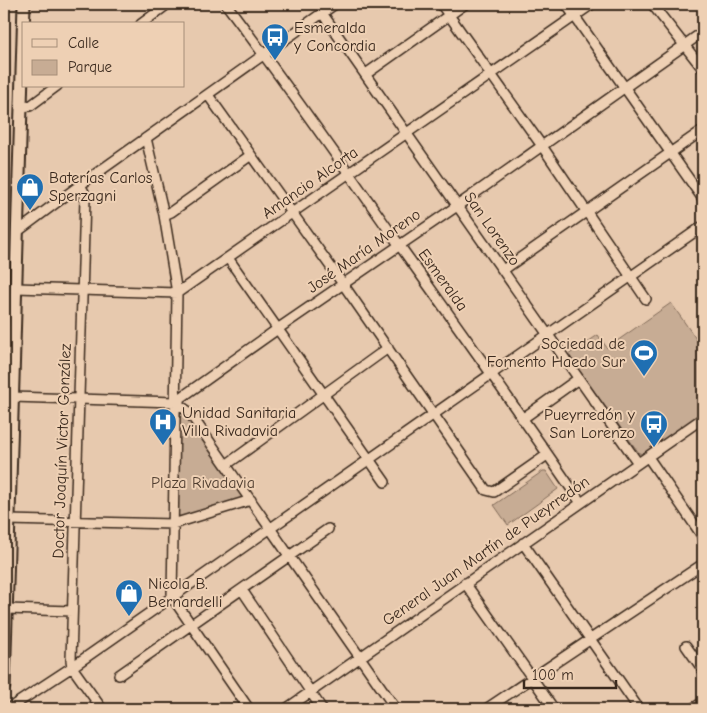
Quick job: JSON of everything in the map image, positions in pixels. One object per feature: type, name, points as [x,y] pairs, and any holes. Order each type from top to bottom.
[{"type":"main road","points":[[23,22],[24,4]]},
{"type":"main road","points":[[4,686],[22,73]]},
{"type":"street","points":[[144,22],[168,4]]},
{"type":"street","name":"Esmeralda","points":[[226,4],[265,55],[400,244],[581,503]]},
{"type":"street","points":[[17,232],[335,4]]},
{"type":"street","points":[[441,4],[542,146],[646,299]]},
{"type":"street","points":[[366,74],[465,4]]},
{"type":"street","points":[[566,4],[703,199]]},
{"type":"street","name":"Amancio Alcorta","points":[[177,293],[592,4]]},
{"type":"street","points":[[652,4],[703,69]]},
{"type":"street","name":"San Lorenzo","points":[[322,13],[638,463]]},
{"type":"street","name":"José María Moreno","points":[[175,402],[703,32]]},
{"type":"street","points":[[21,107],[30,106],[54,88]]},
{"type":"street","points":[[208,95],[343,284],[486,490],[494,492],[547,455]]},
{"type":"street","points":[[503,270],[703,130]]},
{"type":"street","points":[[146,138],[164,215],[177,293],[172,597],[249,709]]},
{"type":"street","points":[[164,215],[171,212],[251,155]]},
{"type":"street","name":"Doctor Joaquín Victor González","points":[[72,667],[72,611],[85,199],[85,194],[80,185]]},
{"type":"street","points":[[8,709],[72,667],[703,226]]},
{"type":"street","points":[[228,258],[385,482]]},
{"type":"street","points":[[16,288],[177,293]]},
{"type":"street","points":[[226,465],[388,348]]},
{"type":"street","points":[[522,419],[578,379]]},
{"type":"street","points":[[12,397],[175,402],[189,412],[271,527],[396,709]]},
{"type":"street","name":"General Juan Martín de Pueyrredón","points":[[286,709],[703,418]]},
{"type":"street","points":[[648,457],[703,537]]},
{"type":"street","points":[[8,520],[173,524],[251,500]]},
{"type":"street","points":[[119,675],[328,529]]},
{"type":"street","points":[[523,543],[639,709]]},
{"type":"street","points":[[486,709],[703,564]]},
{"type":"street","points":[[465,583],[554,709]]},
{"type":"street","points":[[242,590],[322,709]]},
{"type":"street","points":[[6,609],[72,611]]},
{"type":"street","points":[[686,646],[703,670]]},
{"type":"street","points":[[72,667],[102,709]]},
{"type":"street","points":[[692,709],[703,702]]},
{"type":"green space","name":"Sociedad de Fomento Haedo Sur","points":[[671,303],[703,349],[703,412],[643,454],[639,453],[568,355],[598,335],[607,348]]},
{"type":"green space","name":"Plaza Rivadavia","points":[[175,402],[226,465],[251,500],[173,524]]},
{"type":"green space","points":[[543,471],[546,471],[558,489],[508,525],[494,505]]},
{"type":"place","name":"Esmeralda y Concordia","points":[[275,61]]},
{"type":"place","name":"Baterías Carlos Sperzagni","points":[[30,211]]},
{"type":"place","name":"Sociedad de Fomento Haedo Sur","points":[[644,377]]},
{"type":"place","name":"Unidad Sanitaria Villa Rivadavia","points":[[163,446]]},
{"type":"place","name":"Pueyrredón y San Lorenzo","points":[[654,448]]},
{"type":"place","name":"Nicola B. Bernardelli","points":[[129,617]]}]
